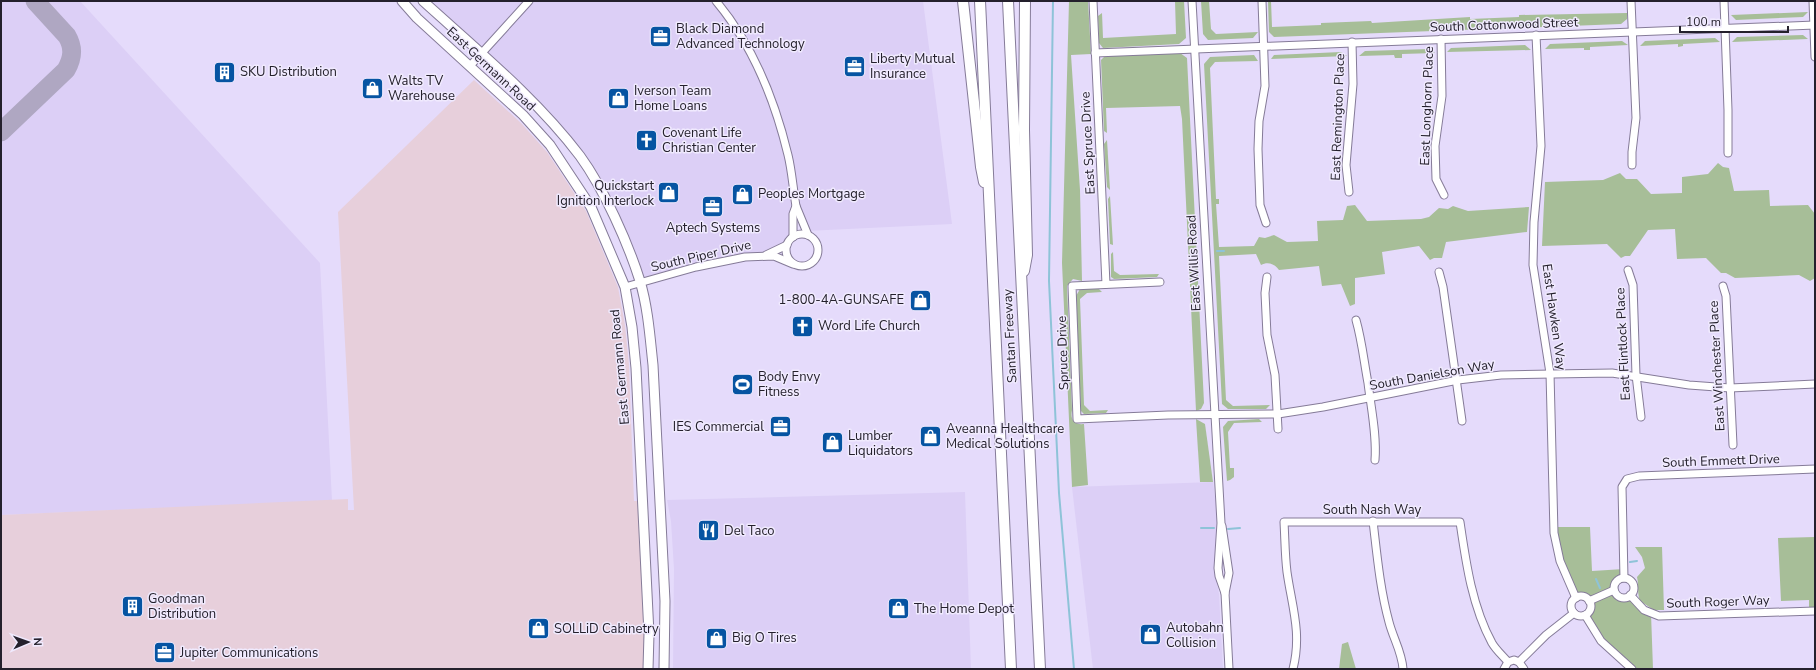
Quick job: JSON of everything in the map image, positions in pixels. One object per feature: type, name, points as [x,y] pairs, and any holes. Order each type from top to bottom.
[{"type":"highway","points":[[964,1],[981,168],[990,204]]},
{"type":"highway","name":"Santan Freeway","points":[[980,1],[1011,669]]},
{"type":"highway","name":"Santan Freeway","points":[[1008,1],[1020,291],[1040,669]]},
{"type":"highway","points":[[1020,291],[1026,255],[1024,130],[1025,1]]},
{"type":"main road","name":"East Germann Road","points":[[402,1],[417,18],[523,115],[550,145],[592,207],[624,287],[632,327],[636,368],[649,634],[648,669]]},
{"type":"main road","name":"East Germann Road","points":[[423,1],[544,115],[580,157],[619,227],[640,282],[649,329],[653,371],[666,601],[664,669]]},
{"type":"street","points":[[470,66],[529,1]]},
{"type":"street","points":[[716,1],[726,12],[749,49],[772,102],[788,155],[796,206],[808,235],[818,247],[816,257],[809,264],[804,266],[793,264],[787,256],[787,245],[793,237],[800,234],[808,235]]},
{"type":"street","name":"East Spruce Drive","points":[[1093,1],[1106,284]]},
{"type":"street","name":"East Willis Road","points":[[1192,1],[1221,523],[1218,568],[1225,593],[1229,669]]},
{"type":"street","points":[[1262,1],[1265,46],[1265,86],[1259,121],[1258,149],[1260,205],[1266,223]]},
{"type":"street","points":[[1631,1],[1636,118],[1632,166]]},
{"type":"street","points":[[1724,1],[1728,153]]},
{"type":"street","points":[[1813,1],[1815,57]]},
{"type":"street","name":"South Cottonwood Street","points":[[1095,53],[1814,25]]},
{"type":"street","name":"East Hawken Way","points":[[1536,35],[1541,146],[1534,222],[1533,264],[1550,373],[1554,533],[1560,561],[1576,598]]},
{"type":"street","name":"East Longhorn Place","points":[[1441,39],[1442,96],[1436,153],[1436,179],[1444,195]]},
{"type":"street","name":"East Remington Place","points":[[1349,192],[1346,165],[1353,84],[1352,42]]},
{"type":"street","points":[[793,237],[793,214],[796,206]]},
{"type":"street","name":"South Piper Drive","points":[[624,287],[722,261],[766,255],[787,245]]},
{"type":"street","name":"South Piper Drive","points":[[766,255],[784,259],[793,264]]},
{"type":"street","name":"East Flintlock Place","points":[[1628,270],[1633,285],[1636,375],[1641,417]]},
{"type":"street","points":[[1439,272],[1444,287],[1458,380],[1462,421]]},
{"type":"street","points":[[1267,277],[1265,293],[1267,335],[1275,375],[1278,429]]},
{"type":"street","points":[[1106,284],[1160,282]]},
{"type":"street","name":"Spruce Drive","points":[[1077,419],[1072,286],[1106,284]]},
{"type":"street","name":"East Winchester Place","points":[[1722,286],[1726,296],[1733,445]]},
{"type":"street","points":[[1356,320],[1360,334],[1370,398],[1376,448],[1375,460]]},
{"type":"street","name":"South Danielson Way","points":[[1077,419],[1168,415],[1214,416],[1278,414],[1370,398],[1458,380],[1501,375],[1612,373],[1636,375],[1689,385],[1730,388],[1815,384]]},
{"type":"street","name":"South Emmett Drive","points":[[1624,578],[1622,487],[1628,479],[1639,476],[1815,469]]},
{"type":"street","points":[[1372,521],[1380,584],[1389,623],[1402,659],[1403,669]]},
{"type":"street","name":"South Nash Way","points":[[1293,669],[1297,652],[1297,629],[1287,571],[1284,522],[1460,522],[1467,571],[1478,610],[1493,644],[1506,666]]},
{"type":"street","name":"East Willis Road","points":[[1221,523],[1225,536],[1229,573],[1225,593]]},
{"type":"street","points":[[1624,578],[1630,580],[1633,586],[1630,595],[1620,597],[1614,590],[1616,581],[1624,578]]},
{"type":"street","points":[[1589,601],[1614,590]]},
{"type":"street","name":"South Roger Way","points":[[1630,595],[1644,610],[1659,616],[1815,611]]},
{"type":"street","points":[[1585,597],[1589,601],[1590,611],[1585,615],[1579,616],[1574,613],[1571,605],[1576,598],[1585,597]]},
{"type":"street","points":[[1519,662],[1546,635],[1574,613]]},
{"type":"street","points":[[1585,615],[1601,641],[1632,669]]},
{"type":"street","points":[[1506,666],[1514,660],[1519,662],[1524,669]]},
{"type":"shaded area","points":[[1,1],[80,1],[320,263],[332,501],[1,515]]},
{"type":"shaded area","points":[[423,1],[923,1],[952,224],[806,231],[796,207],[793,237],[787,245],[773,251],[640,282],[602,195],[560,132]]},
{"type":"shaded area","points":[[474,80],[521,123],[547,152],[586,211],[618,287],[625,325],[629,365],[634,501],[643,501],[648,669],[1,669],[1,515],[348,499],[348,510],[354,510],[338,212]]},
{"type":"shaded area","points":[[1213,482],[1217,512],[1216,576],[1219,594],[1223,669],[1093,669],[1072,487]]},
{"type":"shaded area","points":[[965,492],[971,669],[673,669],[674,569],[671,521],[667,500]]},
{"type":"green space","points":[[1069,1],[1088,1],[1091,54],[1071,55],[1080,190],[1082,281],[1073,279],[1067,286],[1072,419],[1075,423],[1084,424],[1088,485],[1072,487],[1062,263]]},
{"type":"green space","points":[[1175,1],[1184,1],[1186,38],[1179,44],[1103,48],[1099,43],[1098,16],[1102,13],[1103,38],[1176,34]]},
{"type":"green space","points":[[1201,1],[1209,1],[1211,29],[1216,34],[1258,32],[1253,38],[1208,40],[1203,34]]},
{"type":"green space","points":[[1268,1],[1271,1],[1272,27],[1321,25],[1321,23],[1371,21],[1372,23],[1470,17],[1470,19],[1519,17],[1519,15],[1627,13],[1627,19],[1621,24],[1274,37],[1269,32]]},
{"type":"green space","points":[[1808,12],[1803,17],[1736,20],[1731,15]]},
{"type":"green space","points":[[1803,35],[1808,39],[1732,42],[1737,37]]},
{"type":"green space","points":[[1715,38],[1720,42],[1683,44],[1683,46],[1678,47],[1678,44],[1640,46],[1645,41]]},
{"type":"green space","points":[[1622,41],[1628,45],[1590,47],[1590,50],[1584,50],[1584,48],[1545,49],[1550,44]]},
{"type":"green space","points":[[1525,45],[1531,50],[1447,52],[1451,48]]},
{"type":"green space","points":[[1430,49],[1435,53],[1402,54],[1402,58],[1395,58],[1394,55],[1359,56],[1365,51]]},
{"type":"green space","points":[[1341,52],[1347,56],[1271,59],[1274,55]]},
{"type":"green space","points":[[1180,53],[1187,58],[1204,403],[1201,409],[1196,411],[1182,119],[1180,106],[1106,108],[1107,133],[1104,131],[1101,60],[1105,56]]},
{"type":"green space","points":[[1254,55],[1258,61],[1215,62],[1210,68],[1216,199],[1219,199],[1219,204],[1216,204],[1219,247],[1254,246],[1259,237],[1265,238],[1274,235],[1287,242],[1318,241],[1317,221],[1343,220],[1347,206],[1355,205],[1367,221],[1421,219],[1429,217],[1439,208],[1448,209],[1453,206],[1468,211],[1529,207],[1527,232],[1446,242],[1442,258],[1434,258],[1430,260],[1419,246],[1382,252],[1385,274],[1355,278],[1355,304],[1350,306],[1341,284],[1322,286],[1319,266],[1279,270],[1271,264],[1266,263],[1261,265],[1256,254],[1219,256],[1226,400],[1233,406],[1270,405],[1266,409],[1228,409],[1222,404],[1204,64],[1210,57]]},
{"type":"green space","points":[[1107,140],[1110,190],[1107,187],[1104,144]]},
{"type":"green space","points":[[1718,163],[1723,167],[1729,168],[1734,191],[1769,190],[1770,206],[1808,205],[1815,214],[1815,278],[1810,281],[1799,275],[1735,278],[1726,273],[1721,273],[1706,258],[1677,259],[1675,229],[1648,230],[1630,256],[1621,258],[1607,244],[1542,246],[1545,182],[1603,180],[1620,173],[1626,179],[1637,179],[1651,194],[1682,193],[1682,177],[1708,174]]},
{"type":"green space","points":[[1110,196],[1113,245],[1110,244],[1108,199]]},
{"type":"green space","points":[[1113,252],[1114,271],[1120,275],[1159,274],[1157,277],[1114,279],[1111,277],[1111,254]]},
{"type":"green space","points":[[1080,289],[1099,289],[1102,292],[1087,293],[1080,299],[1084,405],[1090,411],[1108,410],[1106,413],[1084,414],[1081,411],[1076,296]]},
{"type":"green space","points":[[1196,419],[1205,424],[1213,482],[1200,482]]},
{"type":"green space","points":[[1259,419],[1262,422],[1234,423],[1228,432],[1230,468],[1234,468],[1234,477],[1227,481],[1223,427],[1228,421]]},
{"type":"green space","points":[[1554,527],[1590,527],[1592,571],[1624,569],[1621,578],[1614,584],[1614,590],[1621,597],[1630,595],[1651,613],[1653,669],[1632,669],[1601,641],[1588,613],[1591,607],[1590,602],[1583,597],[1579,597],[1571,589]]},
{"type":"green space","points":[[1815,537],[1815,611],[1809,611],[1809,600],[1781,601],[1778,538]]},
{"type":"green space","points":[[1635,547],[1662,547],[1664,610],[1654,610],[1640,601],[1637,577],[1645,568],[1642,557]]},
{"type":"green space","points":[[1348,642],[1356,669],[1339,669],[1342,644]]},
{"type":"waterway","points":[[1053,1],[1049,281],[1059,493],[1074,669]]},
{"type":"waterway","points":[[1217,251],[1224,251]]},
{"type":"waterway","points":[[1201,528],[1214,528]]},
{"type":"waterway","points":[[1228,529],[1240,528]]},
{"type":"waterway","points":[[1630,562],[1637,561]]},
{"type":"waterway","points":[[1596,579],[1600,588]]},
{"type":"taxiway","points":[[1,132],[66,70],[70,61],[72,49],[67,36],[35,1]]},
{"type":"place","name":"Black Diamond Advanced Technology","points":[[660,36]]},
{"type":"place","name":"Liberty Mutual Insurance","points":[[854,66]]},
{"type":"place","name":"SKU Distribution","points":[[225,72]]},
{"type":"place","name":"Walts TV Warehouse","points":[[372,88]]},
{"type":"place","name":"Iverson Team Home Loans","points":[[618,98]]},
{"type":"place","name":"Covenant Life Christian Center","points":[[647,140]]},
{"type":"place","name":"Quickstart Ignition Interlock","points":[[669,193]]},
{"type":"place","name":"Peoples Mortgage","points":[[743,194]]},
{"type":"place","name":"Aptech Systems","points":[[713,206]]},
{"type":"place","name":"1-800-4A-GUNSAFE","points":[[920,300]]},
{"type":"place","name":"Word Life Church","points":[[803,326]]},
{"type":"place","name":"Body Envy Fitness","points":[[743,384]]},
{"type":"place","name":"IES Commercial","points":[[780,427]]},
{"type":"place","name":"Aveanna Healthcare Medical Solutions","points":[[930,436]]},
{"type":"place","name":"Lumber Liquidators","points":[[833,443]]},
{"type":"place","name":"Del Taco","points":[[709,531]]},
{"type":"place","name":"Goodman Distribution","points":[[132,606]]},
{"type":"place","name":"The Home Depot","points":[[898,609]]},
{"type":"place","name":"SOLLiD Cabinetry","points":[[538,629]]},
{"type":"place","name":"Autobahn Collision","points":[[1150,635]]},
{"type":"place","name":"Big O Tires","points":[[717,638]]},
{"type":"place","name":"Jupiter Communications","points":[[164,653]]}]
